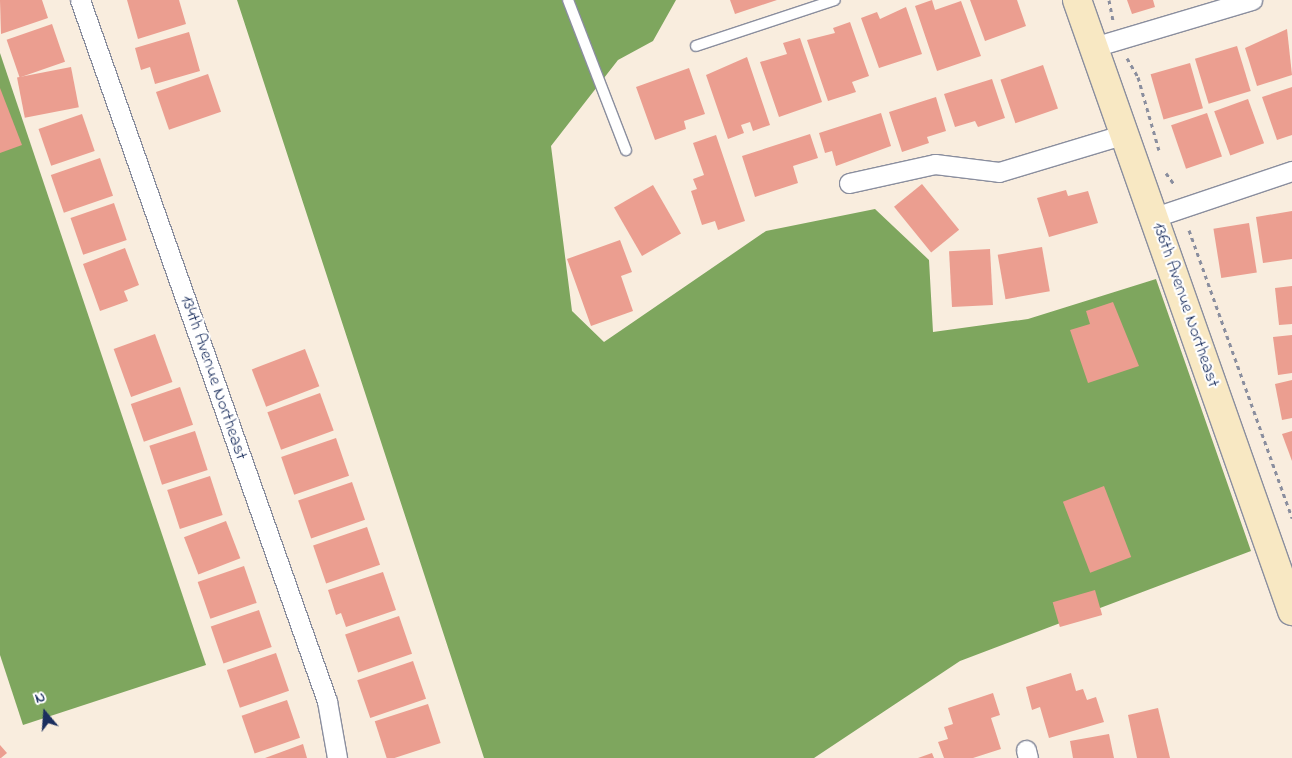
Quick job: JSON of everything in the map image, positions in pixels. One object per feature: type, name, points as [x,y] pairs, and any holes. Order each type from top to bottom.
[{"type":"street","name":"134th Avenue Northeast","points":[[80,0],[327,701],[337,758]]},
{"type":"street","name":"136th Avenue Northeast","points":[[1077,0],[1155,217],[1292,611]]},
{"type":"street","points":[[1094,47],[1252,0]]},
{"type":"street","points":[[849,183],[935,164],[999,172],[1125,134]]},
{"type":"street","points":[[1155,217],[1292,172]]},
{"type":"lane","points":[[568,0],[626,150]]},
{"type":"lane","points":[[696,46],[836,0]]},
{"type":"path","points":[[1109,0],[1113,22]]},
{"type":"path","points":[[1132,70],[1138,77],[1160,158]]},
{"type":"path","points":[[1163,165],[1174,184]]},
{"type":"path","points":[[1189,230],[1292,518]]},
{"type":"green space","points":[[237,0],[676,0],[653,41],[618,60],[551,146],[572,311],[604,342],[766,231],[875,209],[929,260],[933,332],[1028,319],[1156,279],[1251,551],[960,661],[814,758],[484,758]]},
{"type":"green space","points":[[0,53],[206,665],[23,725],[0,655]]},
{"type":"building","points":[[0,0],[42,0],[48,18],[1,34]]},
{"type":"building","points":[[127,0],[179,0],[186,24],[138,39]]},
{"type":"building","points":[[730,0],[777,0],[735,14]]},
{"type":"building","points":[[932,0],[935,10],[961,1],[981,56],[937,71],[915,6]]},
{"type":"building","points":[[970,0],[1017,0],[1026,26],[985,41]]},
{"type":"building","points":[[1127,0],[1153,0],[1155,7],[1132,14]]},
{"type":"building","points":[[906,7],[922,54],[879,68],[861,18],[877,12],[880,19]]},
{"type":"building","points":[[850,22],[869,76],[852,82],[856,92],[828,101],[807,40],[835,33],[833,28]]},
{"type":"building","points":[[52,24],[65,62],[20,77],[7,40]]},
{"type":"building","points":[[1287,29],[1292,75],[1257,86],[1245,48]]},
{"type":"building","points":[[189,32],[200,71],[155,84],[150,67],[141,70],[135,48]]},
{"type":"building","points":[[800,38],[822,102],[779,117],[760,62],[787,54],[783,43]]},
{"type":"building","points":[[1237,46],[1251,91],[1209,104],[1195,59]]},
{"type":"building","points":[[747,57],[770,125],[753,131],[750,122],[741,125],[744,133],[728,139],[706,75]]},
{"type":"building","points":[[1190,63],[1203,108],[1164,119],[1151,74]]},
{"type":"building","points":[[1043,65],[1058,108],[1015,123],[1000,80]]},
{"type":"building","points":[[71,67],[79,107],[25,118],[17,77]]},
{"type":"building","points":[[689,68],[705,114],[684,121],[686,129],[655,140],[636,87]]},
{"type":"building","points":[[208,74],[221,112],[169,130],[156,92]]},
{"type":"building","points":[[992,79],[1005,118],[978,127],[975,121],[955,127],[944,94]]},
{"type":"building","points":[[1292,87],[1292,135],[1277,140],[1262,97]]},
{"type":"building","points":[[0,88],[22,145],[0,153]]},
{"type":"building","points":[[936,97],[946,131],[927,137],[929,143],[902,152],[889,112]]},
{"type":"building","points":[[1248,99],[1264,143],[1230,155],[1214,111]]},
{"type":"building","points":[[881,113],[891,146],[836,166],[832,151],[825,153],[819,133]]},
{"type":"building","points":[[1207,113],[1222,156],[1186,169],[1171,125]]},
{"type":"building","points":[[82,114],[95,151],[51,166],[39,129]]},
{"type":"building","points":[[810,134],[818,158],[793,166],[798,183],[755,197],[742,156]]},
{"type":"building","points":[[716,135],[745,221],[718,230],[715,221],[702,225],[691,191],[697,189],[693,179],[704,175],[693,143]]},
{"type":"building","points":[[100,158],[113,196],[64,213],[51,175]]},
{"type":"building","points":[[922,184],[959,230],[931,253],[894,207]]},
{"type":"building","points":[[653,185],[681,233],[642,256],[614,208]]},
{"type":"building","points":[[1066,190],[1068,196],[1088,191],[1098,223],[1049,237],[1037,198]]},
{"type":"building","points":[[114,203],[127,240],[83,255],[71,218]]},
{"type":"building","points":[[1292,211],[1292,259],[1263,263],[1256,217]]},
{"type":"building","points":[[1249,223],[1257,272],[1221,278],[1213,229]]},
{"type":"building","points":[[620,240],[632,272],[621,276],[633,311],[591,326],[567,259]]},
{"type":"building","points":[[1042,247],[1050,291],[1005,299],[998,255]]},
{"type":"building","points":[[125,248],[139,285],[124,291],[128,301],[100,311],[83,264]]},
{"type":"building","points":[[990,249],[993,305],[952,307],[949,251]]},
{"type":"building","points":[[1292,286],[1292,324],[1279,325],[1275,288]]},
{"type":"building","points":[[1113,302],[1139,366],[1088,383],[1070,330],[1090,324],[1086,311]]},
{"type":"building","points":[[155,334],[172,382],[131,397],[114,349]]},
{"type":"building","points":[[1292,335],[1292,373],[1278,375],[1273,337]]},
{"type":"building","points":[[305,349],[319,386],[266,407],[252,369]]},
{"type":"building","points":[[1292,380],[1292,418],[1282,420],[1275,384]]},
{"type":"building","points":[[180,387],[193,425],[144,442],[131,404]]},
{"type":"building","points":[[320,393],[334,431],[281,450],[267,412]]},
{"type":"building","points":[[195,431],[208,470],[162,485],[149,446]]},
{"type":"building","points":[[1292,431],[1292,461],[1282,434]]},
{"type":"building","points":[[336,438],[349,476],[294,495],[281,457]]},
{"type":"building","points":[[210,476],[223,515],[180,529],[167,490]]},
{"type":"building","points":[[352,482],[365,520],[311,538],[298,501]]},
{"type":"building","points":[[1104,486],[1131,557],[1090,573],[1063,502]]},
{"type":"building","points":[[226,521],[240,558],[198,574],[184,537]]},
{"type":"building","points":[[367,527],[380,565],[326,583],[313,546]]},
{"type":"building","points":[[244,566],[257,603],[210,619],[198,582]]},
{"type":"building","points":[[383,572],[396,610],[346,627],[341,613],[336,615],[328,590]]},
{"type":"building","points":[[1095,590],[1102,615],[1060,627],[1053,602]]},
{"type":"building","points":[[259,610],[272,647],[223,663],[211,627]]},
{"type":"building","points":[[399,616],[412,654],[358,672],[345,635]]},
{"type":"building","points":[[276,653],[289,691],[240,708],[227,670]]},
{"type":"building","points":[[413,661],[426,699],[370,718],[357,680]]},
{"type":"building","points":[[1071,673],[1076,691],[1083,689],[1087,700],[1096,697],[1104,722],[1049,738],[1040,707],[1032,710],[1026,687]]},
{"type":"building","points":[[993,693],[1000,715],[991,718],[1001,749],[973,758],[944,758],[938,742],[948,739],[944,727],[953,724],[948,708]]},
{"type":"building","points":[[287,700],[300,738],[255,753],[242,716]]},
{"type":"building","points":[[428,704],[441,743],[394,758],[387,758],[375,721]]},
{"type":"building","points":[[1158,708],[1170,758],[1137,758],[1128,715]]},
{"type":"building","points":[[1109,734],[1114,758],[1073,758],[1070,741]]},
{"type":"building","points":[[303,744],[307,758],[265,758]]},
{"type":"building","points":[[0,745],[7,753],[1,758],[0,758]]},
{"type":"building","points":[[932,753],[934,758],[918,758]]}]
